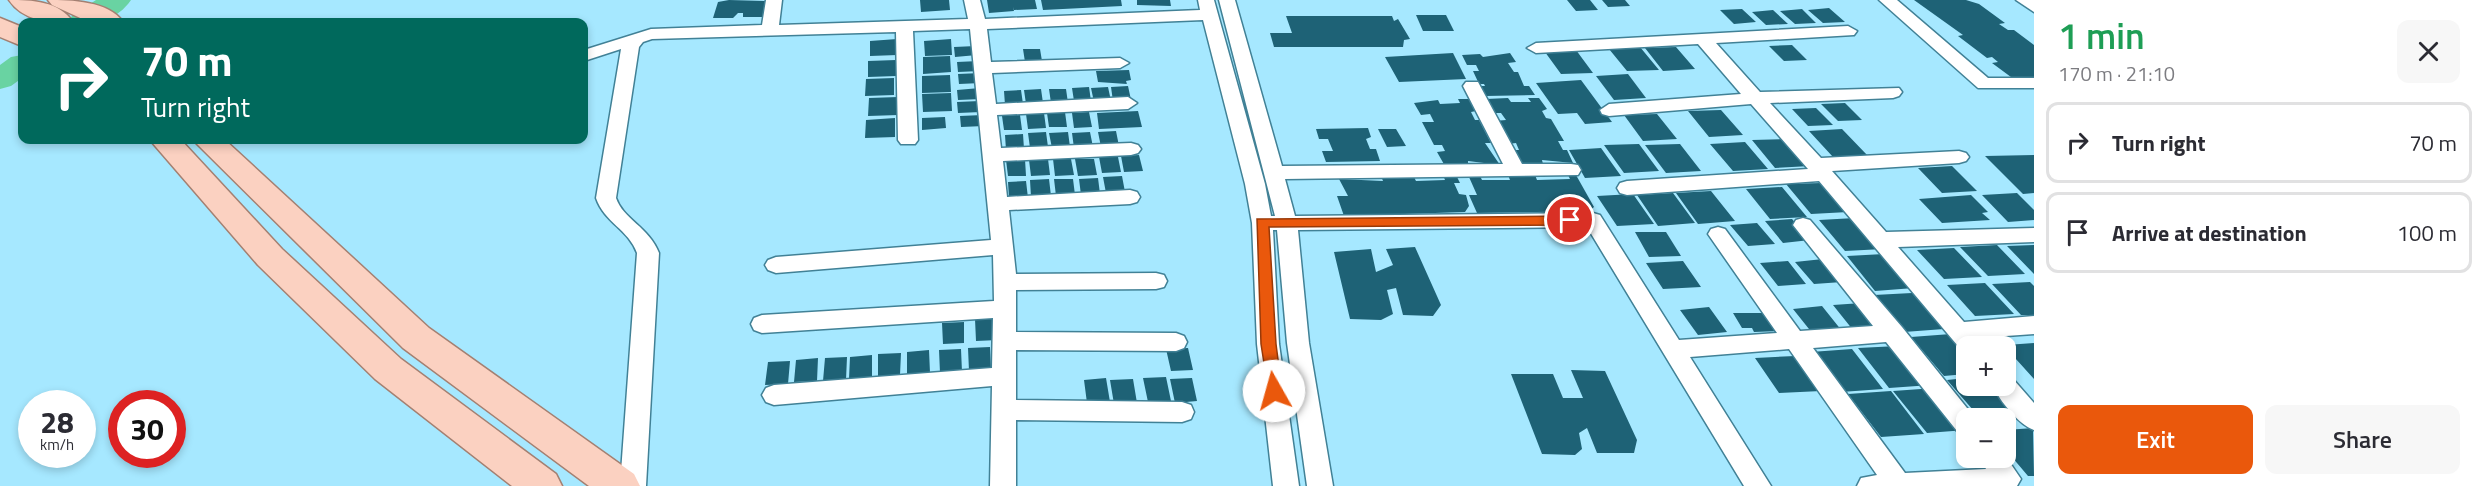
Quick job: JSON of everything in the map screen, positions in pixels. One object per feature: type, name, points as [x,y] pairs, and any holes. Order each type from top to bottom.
[{"type":"main road","points":[[22,0],[53,18]]},
{"type":"main road","points":[[61,0],[101,18]]},
{"type":"main road","points":[[0,26],[18,36]]},
{"type":"main road","points":[[169,144],[270,257],[388,369],[542,486]]},
{"type":"main road","points":[[212,144],[416,338],[620,486]]},
{"type":"street","points":[[771,30],[774,0]]},
{"type":"street","points":[[972,0],[978,24],[1005,282],[1003,486]]},
{"type":"street","points":[[1227,0],[1287,223],[1298,343],[1320,486]]},
{"type":"street","points":[[1887,0],[1984,84],[2034,83]]},
{"type":"street","points":[[2024,0],[2034,8]]},
{"type":"street","points":[[588,55],[651,33],[978,24],[1208,7],[1255,184],[1262,223],[1268,344],[1286,486]]},
{"type":"street","points":[[904,26],[908,140]]},
{"type":"street","points":[[1536,48],[1848,31]]},
{"type":"street","points":[[633,486],[648,253],[641,236],[613,213],[607,206],[606,198],[626,57],[637,38]]},
{"type":"street","points":[[1703,40],[1820,169],[1962,336]]},
{"type":"street","points":[[983,68],[1120,63]]},
{"type":"street","points":[[1472,86],[1515,169]]},
{"type":"street","points":[[1609,110],[1756,98],[1893,92]]},
{"type":"street","points":[[988,110],[1128,103]]},
{"type":"street","points":[[992,155],[1131,149]]},
{"type":"street","points":[[1627,188],[1959,157]]},
{"type":"street","points":[[1275,173],[1571,170]]},
{"type":"street","points":[[998,204],[1130,197]]},
{"type":"street","points":[[1262,223],[1593,220],[1758,486]]},
{"type":"street","points":[[1803,225],[1894,333],[1956,411]]},
{"type":"street","points":[[1718,234],[1899,484]]},
{"type":"street","points":[[1880,240],[2034,235]]},
{"type":"street","points":[[776,265],[1002,247]]},
{"type":"street","points":[[1005,282],[1156,281]]},
{"type":"street","points":[[762,324],[1005,309]]},
{"type":"street","points":[[1980,336],[2034,325]]},
{"type":"street","points":[[1673,349],[1894,333]]},
{"type":"street","points":[[1004,341],[1176,342]]},
{"type":"street","points":[[774,395],[1004,376]]},
{"type":"street","points":[[2014,396],[2034,420]]},
{"type":"street","points":[[1004,410],[1182,412]]},
{"type":"street","points":[[1870,486],[2008,479],[2000,468]]},
{"type":"building","points":[[920,0],[949,0],[950,10],[921,12]]},
{"type":"building","points":[[987,0],[1035,0],[1037,9],[1014,10],[1013,7],[1014,11],[989,13]]},
{"type":"building","points":[[1041,0],[1121,0],[1122,6],[1043,10]]},
{"type":"building","points":[[1137,0],[1170,0],[1171,6],[1137,5]]},
{"type":"building","points":[[1567,0],[1590,0],[1598,10],[1576,11]]},
{"type":"building","points":[[1602,0],[1625,0],[1630,6],[1608,7]]},
{"type":"building","points":[[1914,0],[1966,0],[1979,4],[2005,23],[1999,24],[2008,30],[2014,30],[2034,45],[2034,77],[2015,80],[1992,63],[1998,62],[1992,57],[1987,58],[1958,36],[1963,35]]},
{"type":"building","points":[[765,1],[763,17],[743,17],[743,13],[738,13],[733,18],[713,18],[718,2]]},
{"type":"building","points":[[1829,8],[1845,22],[1823,23],[1808,10]]},
{"type":"building","points":[[1742,9],[1756,22],[1734,24],[1720,10]]},
{"type":"building","points":[[1802,9],[1816,23],[1795,24],[1780,11]]},
{"type":"building","points":[[1773,10],[1788,24],[1766,25],[1752,12]]},
{"type":"building","points":[[1416,15],[1446,15],[1454,31],[1423,31]]},
{"type":"building","points":[[1286,16],[1392,16],[1394,21],[1398,19],[1410,39],[1404,40],[1403,47],[1274,47],[1270,33],[1292,33]]},
{"type":"building","points":[[897,39],[897,55],[870,56],[870,41]]},
{"type":"building","points":[[951,39],[952,55],[925,56],[924,41]]},
{"type":"building","points":[[1792,45],[1807,60],[1784,61],[1769,46]]},
{"type":"building","points":[[976,46],[977,55],[955,57],[954,47]]},
{"type":"building","points":[[1640,47],[1659,70],[1627,71],[1609,49]]},
{"type":"building","points":[[1676,47],[1695,69],[1663,71],[1645,48]]},
{"type":"building","points":[[1023,49],[1040,49],[1042,61],[1025,62]]},
{"type":"building","points":[[1576,50],[1593,73],[1561,74],[1545,52]]},
{"type":"building","points":[[1453,53],[1466,79],[1399,82],[1385,57]]},
{"type":"building","points":[[1510,53],[1516,62],[1508,63],[1514,72],[1518,72],[1524,86],[1529,86],[1535,95],[1485,96],[1480,86],[1485,86],[1479,84],[1473,71],[1479,71],[1476,65],[1467,65],[1462,55],[1480,54],[1483,57]]},
{"type":"building","points":[[950,56],[951,72],[923,74],[923,57]]},
{"type":"building","points":[[896,60],[896,76],[868,77],[868,61]]},
{"type":"building","points":[[979,61],[980,71],[958,72],[957,62]]},
{"type":"building","points":[[1129,70],[1131,80],[1126,81],[1127,84],[1098,82],[1096,71]]},
{"type":"building","points":[[981,73],[981,83],[959,84],[958,74]]},
{"type":"building","points":[[1628,74],[1646,98],[1614,100],[1596,76]]},
{"type":"building","points":[[950,75],[951,92],[922,93],[922,76]]},
{"type":"building","points":[[894,78],[894,95],[865,96],[866,79]]},
{"type":"building","points":[[1581,80],[1612,122],[1585,124],[1577,113],[1558,114],[1536,83]]},
{"type":"building","points":[[1128,86],[1131,100],[1113,101],[1111,87]]},
{"type":"building","points":[[1089,87],[1091,101],[1074,101],[1072,88]]},
{"type":"building","points":[[1108,87],[1111,101],[1094,102],[1091,88]]},
{"type":"building","points":[[980,88],[981,99],[958,100],[957,90]]},
{"type":"building","points":[[1041,89],[1043,103],[1026,104],[1024,90]]},
{"type":"building","points":[[1049,89],[1066,89],[1068,103],[1051,103]]},
{"type":"building","points":[[1021,90],[1023,104],[1005,105],[1004,91]]},
{"type":"building","points":[[951,93],[952,111],[923,112],[922,94]]},
{"type":"building","points":[[898,97],[898,115],[868,116],[869,98]]},
{"type":"building","points":[[1508,98],[1511,102],[1531,102],[1528,98],[1539,98],[1547,109],[1542,111],[1546,118],[1551,119],[1564,141],[1558,141],[1563,150],[1567,150],[1573,163],[1542,160],[1543,164],[1520,165],[1511,150],[1519,150],[1516,143],[1508,144],[1494,121],[1506,120],[1501,113],[1492,113],[1486,99]]},
{"type":"building","points":[[1458,99],[1469,99],[1476,111],[1471,112],[1475,120],[1479,120],[1491,143],[1485,143],[1500,165],[1468,161],[1468,165],[1445,166],[1437,152],[1445,151],[1442,145],[1434,145],[1422,122],[1434,122],[1430,114],[1421,115],[1414,103],[1438,100],[1440,104],[1460,103]]},
{"type":"building","points":[[980,101],[981,112],[958,113],[957,102]]},
{"type":"building","points":[[1845,103],[1862,120],[1838,121],[1821,104]]},
{"type":"building","points":[[1816,108],[1833,125],[1808,126],[1792,109]]},
{"type":"building","points":[[1721,110],[1743,135],[1709,137],[1688,111]]},
{"type":"building","points":[[1138,111],[1142,127],[1099,129],[1097,113]]},
{"type":"building","points":[[1065,112],[1067,127],[1049,127],[1047,113]]},
{"type":"building","points":[[1089,112],[1092,127],[1074,128],[1072,113]]},
{"type":"building","points":[[1044,113],[1046,128],[1028,129],[1026,114]]},
{"type":"building","points":[[1657,114],[1677,139],[1643,141],[1624,115]]},
{"type":"building","points":[[983,115],[984,126],[961,127],[960,116]]},
{"type":"building","points":[[1020,115],[1022,130],[1004,130],[1002,116]]},
{"type":"building","points":[[945,117],[946,128],[922,130],[922,118]]},
{"type":"building","points":[[895,118],[895,137],[865,138],[866,120]]},
{"type":"building","points":[[1368,128],[1371,137],[1366,139],[1370,149],[1376,149],[1380,161],[1326,162],[1322,151],[1333,151],[1328,139],[1319,139],[1316,129]]},
{"type":"building","points":[[1378,129],[1396,129],[1406,146],[1387,147]]},
{"type":"building","points":[[1842,129],[1868,156],[1833,157],[1809,131]]},
{"type":"building","points":[[1116,131],[1119,146],[1101,147],[1098,132]]},
{"type":"building","points":[[1046,132],[1048,147],[1030,148],[1028,133]]},
{"type":"building","points":[[1068,132],[1070,147],[1052,148],[1049,133]]},
{"type":"building","points":[[1090,132],[1093,147],[1074,148],[1072,133]]},
{"type":"building","points":[[1023,134],[1024,149],[1006,150],[1005,135]]},
{"type":"building","points":[[1786,139],[1810,166],[1775,168],[1752,140]]},
{"type":"building","points":[[1745,142],[1768,169],[1733,171],[1710,144]]},
{"type":"building","points":[[1639,144],[1659,171],[1624,173],[1604,145]]},
{"type":"building","points":[[1680,144],[1701,171],[1666,173],[1645,145]]},
{"type":"building","points":[[1601,148],[1621,176],[1585,178],[1569,150]]},
{"type":"building","points":[[1139,155],[1143,171],[1124,172],[1121,156]]},
{"type":"building","points":[[2034,155],[2034,193],[2023,194],[1985,156]]},
{"type":"building","points":[[1099,157],[1118,157],[1121,172],[1102,173]]},
{"type":"building","points":[[1025,159],[1026,176],[1008,176],[1006,160]]},
{"type":"building","points":[[1048,159],[1050,175],[1031,176],[1029,160]]},
{"type":"building","points":[[1053,159],[1071,159],[1074,175],[1055,176]]},
{"type":"building","points":[[1075,159],[1094,159],[1097,175],[1078,176]]},
{"type":"building","points":[[1952,166],[1977,191],[1942,193],[1918,168]]},
{"type":"building","points":[[1413,175],[1416,181],[1445,180],[1443,175],[1456,175],[1460,183],[1454,183],[1459,194],[1466,195],[1469,206],[1465,212],[1344,216],[1337,196],[1348,196],[1339,179],[1383,181],[1381,176]]},
{"type":"building","points":[[1508,175],[1535,175],[1537,180],[1570,179],[1568,175],[1576,175],[1594,207],[1589,211],[1477,213],[1469,195],[1477,195],[1469,177],[1480,176],[1482,180],[1510,180]]},
{"type":"building","points":[[1122,176],[1125,192],[1106,193],[1103,177]]},
{"type":"building","points":[[1098,178],[1100,194],[1081,195],[1079,179]]},
{"type":"building","points":[[1049,179],[1051,196],[1031,197],[1030,180]]},
{"type":"building","points":[[1054,179],[1073,179],[1075,195],[1056,196]]},
{"type":"building","points":[[1026,181],[1028,198],[1009,198],[1008,182]]},
{"type":"building","points":[[1822,183],[1848,212],[1811,214],[1786,184]]},
{"type":"building","points":[[1782,187],[1807,217],[1770,219],[1746,189]]},
{"type":"building","points":[[1711,191],[1735,221],[1698,224],[1676,193]]},
{"type":"building","points":[[1673,193],[1695,223],[1658,226],[1637,195]]},
{"type":"building","points":[[2017,193],[2034,210],[2034,220],[2008,222],[1982,195]]},
{"type":"building","points":[[1633,194],[1654,224],[1617,226],[1597,196]]},
{"type":"building","points":[[1971,195],[1988,212],[1982,213],[1990,220],[1942,223],[1919,199]]},
{"type":"building","points":[[1855,218],[1883,249],[1845,251],[1819,220]]},
{"type":"building","points":[[1792,219],[1810,240],[1783,243],[1765,221]]},
{"type":"building","points":[[1757,223],[1775,244],[1748,246],[1730,225]]},
{"type":"building","points":[[1635,232],[1666,232],[1681,256],[1649,257]]},
{"type":"building","points":[[1997,245],[2025,274],[1988,276],[1960,247]]},
{"type":"building","points":[[2034,245],[2034,274],[2007,246]]},
{"type":"building","points":[[1415,247],[1441,305],[1433,316],[1403,315],[1396,288],[1387,290],[1393,314],[1381,320],[1350,319],[1334,252],[1371,249],[1376,272],[1393,265],[1386,249]]},
{"type":"building","points":[[1954,248],[1982,277],[1944,279],[1917,250]]},
{"type":"building","points":[[1884,254],[1914,288],[1875,291],[1847,256]]},
{"type":"building","points":[[1823,259],[1842,282],[1814,284],[1795,262]]},
{"type":"building","points":[[1683,261],[1701,287],[1663,289],[1646,263]]},
{"type":"building","points":[[1788,261],[1806,284],[1778,286],[1760,263]]},
{"type":"building","points":[[2030,282],[2034,286],[2034,315],[2021,315],[1992,284]]},
{"type":"building","points":[[1985,283],[2014,314],[1975,316],[1947,285]]},
{"type":"building","points":[[1912,293],[1944,329],[1904,332],[1874,295]]},
{"type":"building","points":[[1862,303],[1882,327],[1853,330],[1833,305]]},
{"type":"building","points":[[1822,306],[1842,331],[1813,334],[1793,309]]},
{"type":"building","points":[[1709,307],[1727,332],[1698,335],[1680,310]]},
{"type":"building","points":[[1733,313],[1769,313],[1781,331],[1754,332],[1752,328],[1742,328]]},
{"type":"building","points":[[996,318],[998,340],[976,341],[975,319]]},
{"type":"building","points":[[964,322],[964,343],[943,344],[942,323]]},
{"type":"building","points":[[1951,334],[1956,340],[1956,375],[1944,376],[1911,337]]},
{"type":"building","points":[[2034,343],[2034,379],[2016,359],[2016,344]]},
{"type":"building","points":[[1898,346],[1931,385],[1889,388],[1858,348]]},
{"type":"building","points":[[990,347],[991,369],[969,371],[968,348]]},
{"type":"building","points":[[1188,348],[1193,370],[1171,371],[1166,349]]},
{"type":"building","points":[[961,349],[962,372],[940,373],[939,350]]},
{"type":"building","points":[[1852,349],[1883,389],[1841,392],[1811,352]]},
{"type":"building","points":[[929,350],[930,373],[907,374],[907,352]]},
{"type":"building","points":[[901,353],[900,375],[878,377],[878,354]]},
{"type":"building","points":[[872,355],[872,378],[849,379],[850,357]]},
{"type":"building","points":[[1795,356],[1821,391],[1779,393],[1755,358]]},
{"type":"building","points":[[847,357],[846,380],[823,381],[825,358]]},
{"type":"building","points":[[818,358],[817,381],[794,382],[796,360]]},
{"type":"building","points":[[790,361],[788,384],[765,385],[768,362]]},
{"type":"building","points":[[1571,370],[1605,371],[1637,440],[1634,453],[1597,453],[1587,428],[1579,433],[1582,449],[1575,455],[1542,454],[1511,374],[1553,374],[1563,398],[1583,398]]},
{"type":"building","points":[[1166,377],[1171,401],[1148,402],[1143,378]]},
{"type":"building","points":[[1106,378],[1110,402],[1087,403],[1084,380]]},
{"type":"building","points":[[1192,378],[1197,401],[1175,403],[1170,379]]},
{"type":"building","points":[[1133,379],[1137,403],[1114,404],[1110,380]]},
{"type":"building","points":[[1956,379],[1956,390],[1947,380]]},
{"type":"building","points":[[1935,388],[1956,413],[1956,431],[1927,433],[1893,391]]},
{"type":"building","points":[[1891,391],[1924,434],[1881,437],[1848,394]]},
{"type":"building","points":[[1961,396],[2005,396],[2015,408],[1971,408]]},
{"type":"building","points":[[2016,409],[2025,419],[2016,419]]},
{"type":"building","points":[[2033,428],[2034,476],[2028,476],[2016,462],[2016,429]]},
{"type":"waterway","points":[[89,18],[116,0]]},
{"type":"waterway","points":[[0,79],[18,67]]},
{"type":"route","points":[[1274,391],[1268,344],[1262,223],[1570,220]]}]
